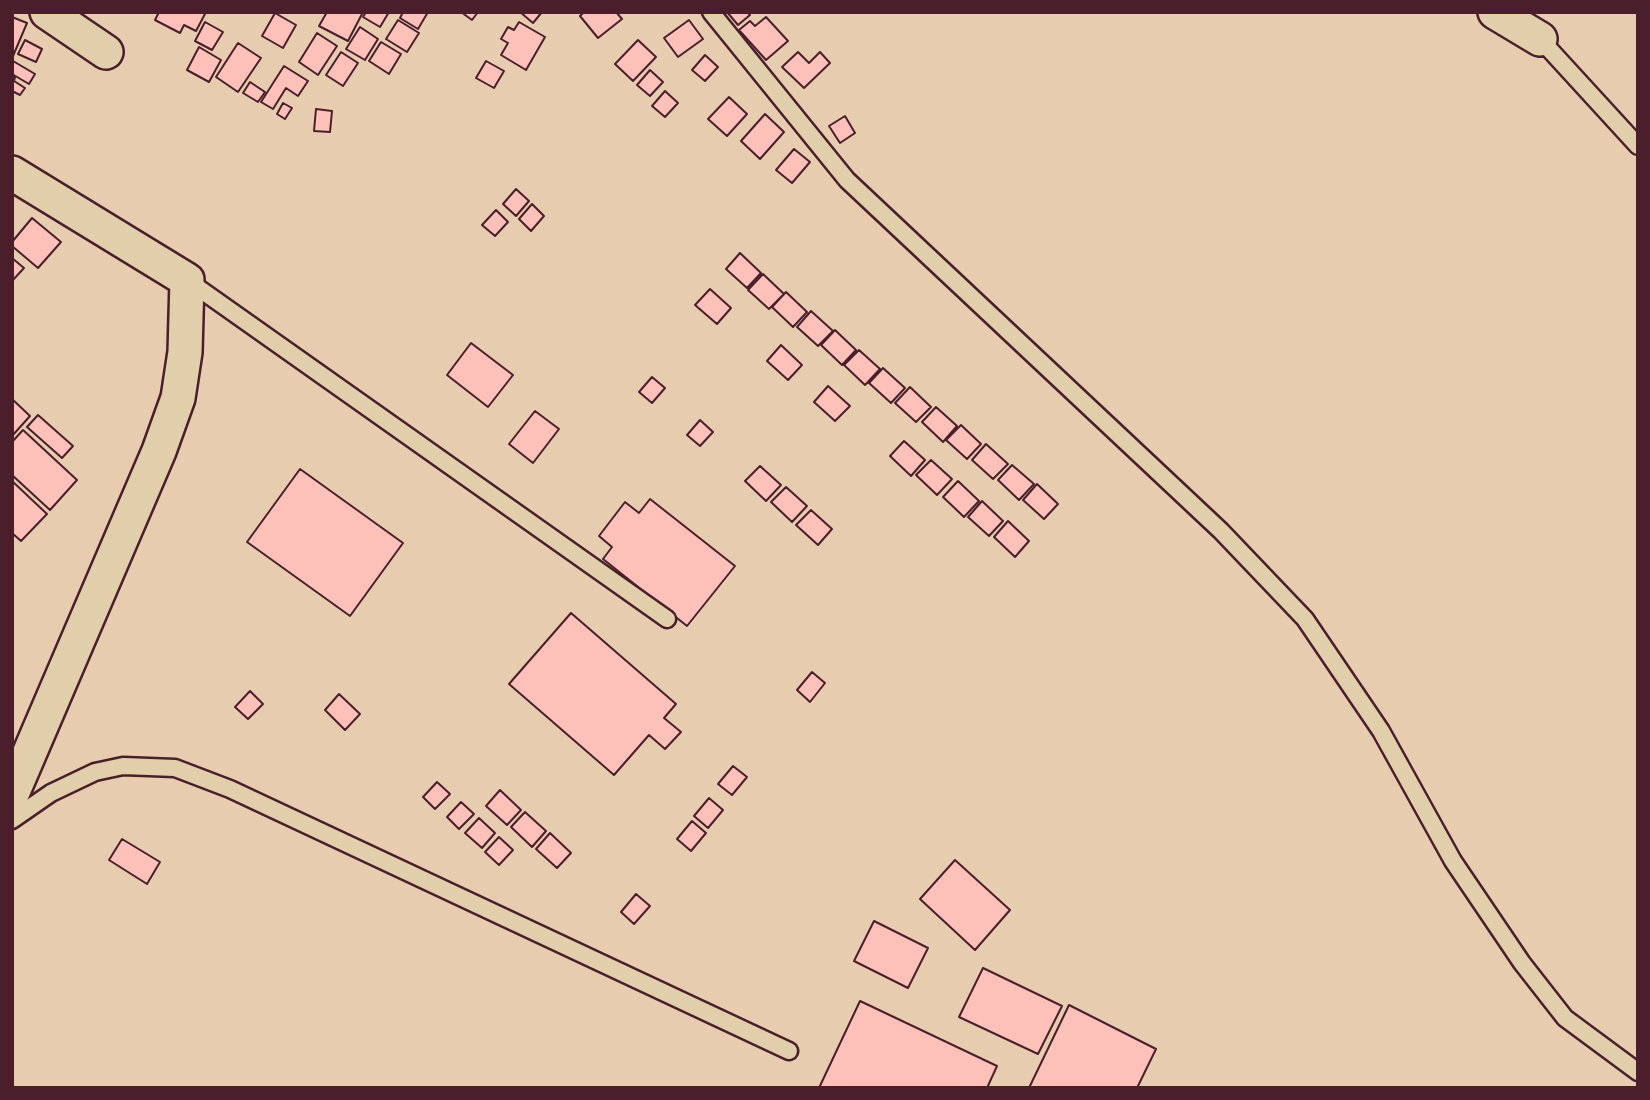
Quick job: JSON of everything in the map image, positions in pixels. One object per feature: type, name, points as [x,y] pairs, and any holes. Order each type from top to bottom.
[{"type":"street","points":[[47,12],[106,52]]},
{"type":"street","points":[[1495,12],[1539,26]]},
{"type":"street","points":[[12,173],[187,280],[185,352],[178,398],[159,451],[12,794]]},
{"type":"lane","points":[[711,12],[847,180],[1221,531],[1305,619],[1381,731],[1453,860],[1522,963],[1565,1018],[1638,1072]]},
{"type":"lane","points":[[1539,26],[1638,145]]},
{"type":"lane","points":[[187,280],[667,619]]},
{"type":"lane","points":[[12,820],[51,793],[95,772],[122,766],[175,768],[230,789],[789,1051]]},
{"type":"building","points":[[159,12],[206,12],[196,31],[184,25],[180,33],[155,20]]},
{"type":"building","points":[[327,12],[363,12],[348,41],[319,26]]},
{"type":"building","points":[[366,12],[389,12],[380,27],[363,17]]},
{"type":"building","points":[[403,12],[428,12],[418,29],[400,18]]},
{"type":"building","points":[[461,12],[478,12],[472,20]]},
{"type":"building","points":[[520,12],[542,12],[533,23]]},
{"type":"building","points":[[584,12],[616,12],[622,19],[598,38],[580,16]]},
{"type":"building","points":[[727,12],[747,12],[750,15],[738,25]]},
{"type":"building","points":[[275,13],[296,25],[283,48],[262,36]]},
{"type":"building","points":[[12,17],[27,23],[13,56],[12,56]]},
{"type":"building","points":[[766,17],[788,41],[766,60],[739,30],[750,21],[755,26]]},
{"type":"building","points":[[398,20],[419,33],[407,52],[386,39]]},
{"type":"building","points":[[689,20],[703,39],[678,57],[664,38]]},
{"type":"building","points":[[205,22],[223,32],[212,50],[195,41]]},
{"type":"building","points":[[519,22],[545,37],[526,70],[501,55],[508,43],[501,39],[508,27],[514,30]]},
{"type":"building","points":[[360,27],[378,39],[365,60],[346,49]]},
{"type":"building","points":[[317,33],[337,46],[318,75],[299,62]]},
{"type":"building","points":[[25,40],[42,49],[36,62],[18,54]]},
{"type":"building","points":[[638,40],[656,57],[633,81],[615,64]]},
{"type":"building","points":[[381,42],[401,54],[389,74],[369,61]]},
{"type":"building","points":[[238,43],[261,58],[238,92],[216,77]]},
{"type":"building","points":[[199,47],[221,60],[209,82],[187,70]]},
{"type":"building","points":[[341,52],[358,63],[343,86],[326,75]]},
{"type":"building","points":[[798,52],[809,63],[820,52],[830,63],[804,88],[782,67]]},
{"type":"building","points":[[705,55],[718,67],[705,81],[692,70]]},
{"type":"building","points":[[13,61],[35,74],[29,84],[12,74]]},
{"type":"building","points":[[486,61],[504,71],[494,88],[476,78]]},
{"type":"building","points":[[284,66],[308,81],[298,96],[286,88],[273,109],[261,102]]},
{"type":"building","points":[[650,70],[663,82],[650,96],[637,85]]},
{"type":"building","points":[[12,76],[15,77],[14,81],[25,88],[20,95],[12,91]]},
{"type":"building","points":[[250,82],[265,92],[258,102],[243,93]]},
{"type":"building","points":[[665,91],[678,103],[665,117],[652,106]]},
{"type":"building","points":[[729,97],[747,114],[727,136],[708,119]]},
{"type":"building","points":[[283,103],[292,108],[285,119],[277,114]]},
{"type":"building","points":[[316,109],[332,111],[330,132],[314,131]]},
{"type":"building","points":[[765,114],[784,132],[760,159],[741,141]]},
{"type":"building","points":[[845,116],[855,133],[840,143],[829,126]]},
{"type":"building","points":[[794,149],[810,162],[792,183],[776,170]]},
{"type":"building","points":[[516,189],[529,201],[516,216],[503,204]]},
{"type":"building","points":[[532,204],[544,216],[531,231],[519,219]]},
{"type":"building","points":[[496,210],[508,222],[495,236],[482,225]]},
{"type":"building","points":[[32,218],[61,242],[38,268],[12,246],[12,242]]},
{"type":"building","points":[[740,253],[761,273],[747,288],[726,269]]},
{"type":"building","points":[[12,258],[24,268],[12,281]]},
{"type":"building","points":[[763,274],[784,294],[769,309],[748,290]]},
{"type":"building","points":[[710,289],[731,308],[717,324],[695,305]]},
{"type":"building","points":[[786,292],[807,312],[793,327],[772,307]]},
{"type":"building","points":[[811,311],[833,331],[818,346],[797,327]]},
{"type":"building","points":[[835,330],[856,350],[842,365],[821,345]]},
{"type":"building","points":[[471,343],[513,375],[488,407],[447,375]]},
{"type":"building","points":[[781,345],[802,365],[788,380],[767,361]]},
{"type":"building","points":[[859,350],[880,369],[865,385],[844,365]]},
{"type":"building","points":[[883,368],[905,388],[891,403],[869,383]]},
{"type":"building","points":[[652,377],[665,388],[652,403],[639,392]]},
{"type":"building","points":[[828,386],[850,406],[835,421],[814,402]]},
{"type":"building","points":[[910,387],[931,407],[916,422],[895,403]]},
{"type":"building","points":[[12,399],[30,416],[12,436]]},
{"type":"building","points":[[936,407],[957,426],[943,442],[922,422]]},
{"type":"building","points":[[535,411],[559,429],[533,463],[509,444]]},
{"type":"building","points":[[38,415],[73,446],[62,458],[27,427]]},
{"type":"building","points":[[700,420],[713,432],[700,446],[687,435]]},
{"type":"building","points":[[961,425],[981,444],[967,459],[946,440]]},
{"type":"building","points":[[23,430],[77,480],[50,510],[12,475],[12,442]]},
{"type":"building","points":[[904,441],[925,460],[911,476],[890,456]]},
{"type":"building","points":[[986,444],[1008,464],[993,479],[972,460]]},
{"type":"building","points":[[931,460],[952,479],[937,495],[916,475]]},
{"type":"building","points":[[1012,465],[1034,484],[1019,500],[998,480]]},
{"type":"building","points":[[760,466],[781,485],[766,501],[745,481]]},
{"type":"building","points":[[300,469],[403,543],[350,616],[247,542]]},
{"type":"building","points":[[12,481],[47,514],[21,541],[12,533]]},
{"type":"building","points":[[958,481],[979,501],[964,517],[943,497]]},
{"type":"building","points":[[1037,484],[1058,504],[1044,519],[1023,500]]},
{"type":"building","points":[[786,487],[807,506],[792,522],[771,502]]},
{"type":"building","points":[[650,499],[735,566],[687,626],[603,559],[612,547],[599,536],[625,502],[639,513]]},
{"type":"building","points":[[982,501],[1003,521],[989,536],[968,517]]},
{"type":"building","points":[[811,510],[832,529],[818,545],[796,525]]},
{"type":"building","points":[[1008,521],[1029,541],[1015,557],[994,537]]},
{"type":"building","points":[[571,613],[676,704],[664,718],[681,732],[665,749],[649,735],[614,775],[509,684]]},
{"type":"building","points":[[812,672],[825,683],[810,702],[797,690]]},
{"type":"building","points":[[250,691],[263,704],[248,719],[235,707]]},
{"type":"building","points":[[339,694],[360,714],[345,730],[325,710]]},
{"type":"building","points":[[733,766],[747,777],[732,795],[718,784]]},
{"type":"building","points":[[437,782],[450,794],[435,809],[423,797]]},
{"type":"building","points":[[500,790],[521,810],[507,825],[486,806]]},
{"type":"building","points":[[709,798],[723,810],[708,828],[694,816]]},
{"type":"building","points":[[461,802],[474,814],[459,829],[447,817]]},
{"type":"building","points":[[525,812],[546,831],[532,847],[511,827]]},
{"type":"building","points":[[479,818],[495,833],[482,848],[465,833]]},
{"type":"building","points":[[692,821],[706,833],[691,851],[677,839]]},
{"type":"building","points":[[550,833],[571,853],[557,868],[536,849]]},
{"type":"building","points":[[499,837],[513,850],[499,865],[485,852]]},
{"type":"building","points":[[122,839],[160,862],[147,884],[109,860]]},
{"type":"building","points":[[955,860],[1010,910],[975,950],[920,899]]},
{"type":"building","points":[[636,894],[650,906],[634,924],[621,912]]},
{"type":"building","points":[[874,921],[928,948],[908,988],[854,961]]},
{"type":"building","points":[[983,968],[1062,1006],[1038,1054],[959,1017]]},
{"type":"building","points":[[860,1001],[997,1066],[987,1088],[819,1088]]},
{"type":"building","points":[[1069,1005],[1156,1049],[1137,1088],[1029,1088]]}]
